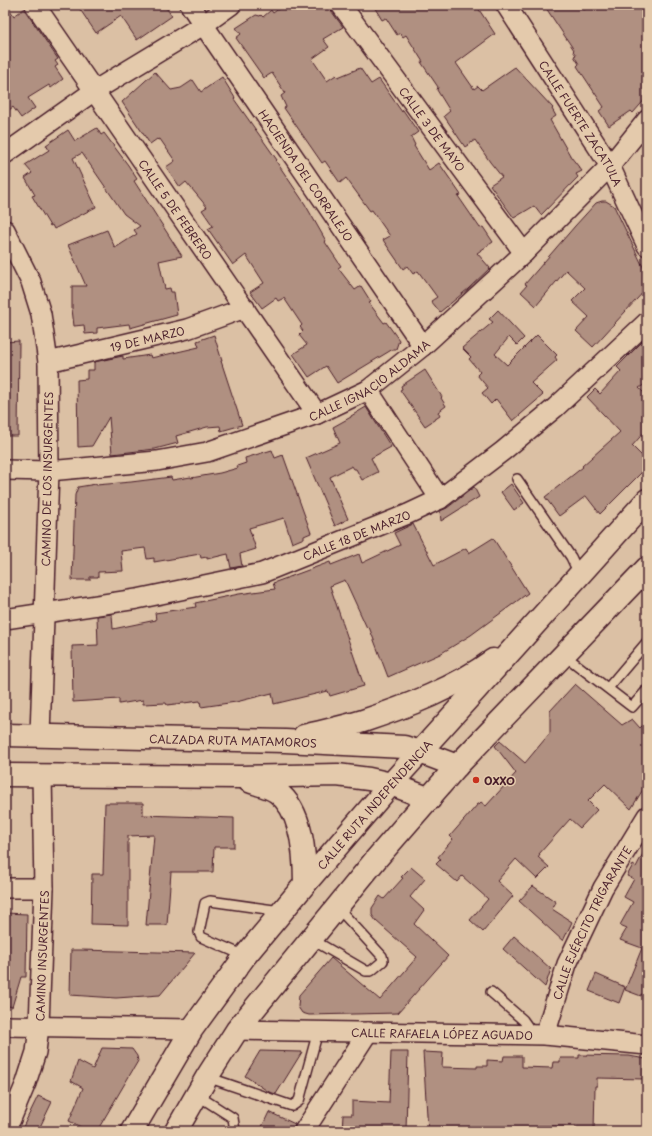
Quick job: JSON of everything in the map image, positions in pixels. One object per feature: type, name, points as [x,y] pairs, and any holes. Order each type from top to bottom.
[{"type":"main road","name":"CALLE RUTA INDEPENDENCIA","points":[[132,1131],[192,1029],[245,956],[391,784],[647,500]]},
{"type":"main road","points":[[176,1131],[237,1030],[377,858],[458,766],[647,568]]},
{"type":"main road","points":[[285,741],[362,721],[433,694],[479,670],[526,635]]},
{"type":"main road","name":"CALZADA RUTA MATAMOROS","points":[[5,735],[285,741],[404,747],[458,766]]},
{"type":"main road","points":[[5,775],[240,777],[337,775],[369,779],[391,784],[430,799]]},
{"type":"main road","points":[[240,777],[277,792],[291,807],[298,823],[303,848],[305,884]]},
{"type":"street","name":"CALLE 5 DE FEBRERO","points":[[36,5],[94,92],[317,414]]},
{"type":"street","name":"HACIENDA DEL CORRALEJO","points":[[190,5],[423,346]]},
{"type":"street","points":[[5,154],[94,92],[203,25],[231,5]]},
{"type":"street","name":"CALLE 3 DE MAYO","points":[[341,5],[524,253]]},
{"type":"street","name":"CALLE FUERTE ZACATULA","points":[[506,5],[610,166],[647,246]]},
{"type":"street","name":"CALLE IGNACIO ALDAMA","points":[[5,470],[49,471],[157,461],[207,452],[317,414],[368,390],[423,346],[524,253],[610,166],[647,120]]},
{"type":"street","name":"CAMINO DE LOS INSURGENTES","points":[[5,230],[31,282],[41,314],[48,362],[49,471],[40,735]]},
{"type":"street","name":"19 DE MARZO","points":[[48,362],[187,329],[245,308]]},
{"type":"street","name":"CALLE 18 DE MARZO","points":[[5,619],[137,599],[262,573],[408,514],[440,499],[503,451],[556,407],[647,322]]},
{"type":"street","points":[[368,390],[440,499]]},
{"type":"street","name":"CAMINO INSURGENTES","points":[[6,1131],[26,1083],[36,1052],[39,1026],[44,888],[42,776]]},
{"type":"street","name":"CALLE EJÉRCITO TRIGARANTE","points":[[539,1035],[570,957],[603,888],[647,816]]},
{"type":"street","points":[[5,888],[44,888]]},
{"type":"street","points":[[5,1026],[192,1029]]},
{"type":"street","name":"CALLE RAFAELA LÓPEZ AGUADO","points":[[237,1030],[539,1035],[647,1045]]},
{"type":"street","points":[[304,1131],[368,1032]]},
{"type":"lane","points":[[517,479],[571,557],[580,575]]},
{"type":"lane","points":[[608,688],[647,642]]},
{"type":"lane","points":[[564,655],[632,707],[647,690]]},
{"type":"lane","points":[[245,956],[201,938],[198,932],[205,903],[210,901],[283,911]]},
{"type":"lane","points":[[311,939],[366,971],[371,971],[383,961],[382,956],[337,907]]},
{"type":"lane","points":[[491,992],[539,1035]]},
{"type":"lane","points":[[202,1086],[292,1106],[300,1101],[318,1031]]},
{"type":"lane","points":[[202,1086],[233,1118],[236,1131]]},
{"type":"building","points":[[5,5],[7,5],[14,16],[24,9],[58,59],[55,61],[58,65],[55,67],[63,79],[51,88],[49,85],[28,98],[35,108],[21,118],[13,107],[5,113]]},
{"type":"building","points":[[77,5],[164,5],[172,16],[137,40],[121,16],[96,33]]},
{"type":"building","points":[[284,5],[330,5],[332,12],[343,27],[323,39],[329,47],[312,59],[327,81],[336,75],[338,77],[360,68],[371,84],[379,79],[418,132],[411,137],[415,145],[414,146],[429,170],[439,163],[461,195],[458,196],[480,228],[483,227],[493,242],[477,253],[490,268],[468,289],[440,312],[431,301],[437,297],[418,271],[413,274],[407,266],[403,269],[383,240],[390,236],[372,210],[370,211],[346,178],[340,183],[325,161],[322,163],[284,108],[286,107],[281,96],[285,93],[272,73],[264,78],[236,38],[241,34],[236,28],[256,15],[261,15],[263,17],[271,10],[273,13]]},
{"type":"building","points":[[373,5],[476,5],[495,34],[456,63],[474,89],[478,86],[482,90],[515,67],[553,108],[552,109],[556,116],[550,120],[571,157],[582,171],[576,174],[578,177],[541,215],[534,206],[514,218],[490,185],[502,177],[475,140],[465,147],[444,116],[450,111],[437,90],[438,87],[421,62],[423,62],[406,35],[403,37],[400,33],[397,35],[386,18],[382,20]]},
{"type":"building","points":[[544,5],[581,5],[584,10],[591,5],[642,5],[647,12],[647,97],[633,113],[631,111],[609,126],[599,111],[604,107],[577,66],[579,64],[574,56],[576,55],[573,51],[574,50]]},
{"type":"building","points":[[155,72],[171,90],[181,88],[193,80],[201,92],[222,77],[235,98],[234,99],[277,160],[276,161],[305,204],[326,241],[325,242],[341,266],[338,268],[355,290],[361,286],[371,302],[369,303],[384,323],[386,322],[399,340],[396,349],[393,349],[337,383],[326,366],[309,377],[293,354],[307,345],[299,335],[303,331],[300,327],[302,325],[284,298],[278,301],[276,298],[262,308],[250,292],[264,283],[246,255],[233,265],[208,229],[213,226],[202,210],[207,207],[186,182],[180,187],[166,167],[175,161],[160,139],[157,139],[150,144],[122,102]]},
{"type":"building","points":[[97,128],[101,135],[104,133],[128,165],[137,179],[134,181],[182,256],[159,261],[165,289],[170,288],[171,292],[174,292],[177,315],[130,328],[129,324],[97,328],[97,333],[85,334],[84,325],[74,326],[72,286],[86,286],[68,245],[107,230],[115,248],[137,234],[134,230],[140,226],[124,214],[82,153],[73,158],[96,207],[54,229],[52,225],[50,226],[32,196],[35,195],[25,178],[32,173],[25,165],[49,150],[46,145],[68,130],[75,141]]},
{"type":"building","points":[[606,201],[614,206],[647,275],[647,288],[593,347],[576,331],[589,317],[572,301],[585,288],[566,270],[536,306],[521,292],[527,285],[525,284],[575,226],[596,203]]},
{"type":"building","points":[[498,310],[524,338],[517,345],[509,337],[495,354],[507,365],[537,335],[557,355],[555,357],[557,360],[531,383],[543,395],[513,421],[496,399],[491,404],[482,393],[488,388],[477,375],[480,372],[469,359],[471,357],[462,348],[493,322],[489,319]]},
{"type":"building","points":[[214,335],[242,425],[221,431],[220,426],[207,427],[176,436],[178,443],[155,449],[112,454],[109,417],[92,446],[78,447],[77,380],[87,379],[87,370],[94,370],[94,362],[123,356],[123,359],[150,355],[151,358],[199,347],[197,341]]},
{"type":"building","points":[[647,337],[647,383],[639,388],[647,396],[647,429],[632,446],[647,461],[647,467],[600,514],[586,496],[559,516],[545,497],[583,467],[582,466],[620,432],[587,397],[595,389],[600,394],[621,371],[617,367]]},
{"type":"building","points":[[19,341],[18,436],[5,436],[5,342]]},
{"type":"building","points":[[425,370],[446,406],[438,412],[440,416],[425,426],[400,390],[402,389],[401,386]]},
{"type":"building","points":[[366,407],[391,447],[371,458],[378,472],[362,480],[356,469],[352,466],[330,477],[348,519],[335,526],[306,458],[340,443],[333,427]]},
{"type":"building","points":[[272,450],[275,458],[283,455],[311,533],[304,536],[304,538],[292,543],[284,518],[249,528],[256,549],[240,554],[242,566],[231,568],[228,554],[207,559],[207,557],[201,558],[200,554],[154,562],[154,558],[147,559],[145,548],[121,551],[123,571],[98,572],[98,577],[90,577],[90,580],[72,580],[75,495],[78,487],[171,477],[172,480],[220,473],[238,468],[237,466],[246,463],[245,458]]},
{"type":"building","points":[[511,484],[524,503],[514,510],[501,492]]},
{"type":"building","points":[[474,487],[479,497],[441,521],[440,511],[447,508]]},
{"type":"building","points":[[413,524],[434,565],[466,548],[469,553],[493,538],[528,593],[471,635],[440,654],[388,677],[369,627],[367,628],[345,580],[330,586],[364,686],[330,696],[328,691],[274,704],[272,693],[236,702],[201,707],[200,701],[167,705],[166,703],[143,704],[143,700],[119,704],[119,699],[73,702],[72,646],[98,645],[97,616],[112,614],[113,629],[156,620],[155,613],[196,607],[195,603],[239,594],[275,589],[273,583],[330,562],[331,565],[359,554],[362,563],[400,545],[394,533]]},
{"type":"building","points":[[575,684],[622,725],[632,719],[640,728],[647,721],[647,783],[631,809],[605,784],[588,801],[597,810],[580,828],[570,819],[539,854],[538,857],[549,867],[537,879],[516,859],[497,881],[513,896],[483,932],[470,920],[488,899],[462,876],[457,882],[436,864],[441,859],[438,857],[453,839],[450,836],[478,804],[481,802],[486,806],[516,773],[495,746],[500,741],[525,763],[550,733],[550,711]]},
{"type":"building","points":[[105,803],[143,803],[143,815],[234,818],[234,847],[214,847],[213,872],[171,872],[167,925],[146,925],[154,835],[128,836],[128,925],[91,924],[92,874],[103,874]]},
{"type":"building","points":[[647,846],[647,996],[641,994],[641,996],[625,990],[642,948],[620,940],[627,928],[620,925],[633,902],[624,897],[634,879],[627,876],[633,865],[636,867]]},
{"type":"building","points":[[411,867],[425,879],[410,897],[424,910],[414,924],[448,956],[398,1013],[309,1015],[302,1013],[298,1007],[299,995],[331,958],[380,1000],[417,957],[376,921],[372,915],[372,908],[380,896],[384,899]]},
{"type":"building","points":[[533,886],[556,902],[552,909],[572,922],[563,941],[519,901]]},
{"type":"building","points":[[5,913],[27,914],[26,977],[21,977],[12,1007],[5,1005],[10,966],[5,966]]},
{"type":"building","points":[[514,936],[551,969],[545,987],[503,949]]},
{"type":"building","points":[[71,950],[195,953],[160,995],[116,998],[70,995]]},
{"type":"building","points":[[596,974],[625,987],[619,1003],[589,991]]},
{"type":"building","points":[[102,1048],[132,1049],[137,1056],[138,1061],[97,1131],[89,1131],[69,1121],[83,1088],[71,1081],[78,1061],[93,1069]]},
{"type":"building","points":[[260,1051],[302,1052],[276,1094],[269,1092],[245,1076]]},
{"type":"building","points":[[391,1052],[408,1052],[406,1131],[342,1131],[343,1115],[352,1115],[352,1101],[389,1103]]},
{"type":"building","points":[[423,1052],[443,1053],[442,1067],[477,1068],[477,1066],[487,1066],[487,1060],[503,1061],[504,1056],[522,1056],[522,1067],[552,1068],[553,1062],[560,1062],[560,1058],[579,1058],[579,1055],[629,1056],[646,1059],[647,1073],[645,1079],[597,1078],[597,1086],[595,1086],[594,1131],[576,1131],[576,1126],[538,1126],[538,1131],[428,1131]]},
{"type":"building","points":[[38,1096],[52,1102],[38,1131],[21,1131]]},
{"type":"building","points":[[269,1112],[295,1124],[293,1131],[260,1131]]},
{"type":"place","name":"OXXO","points":[[476,780]]}]
